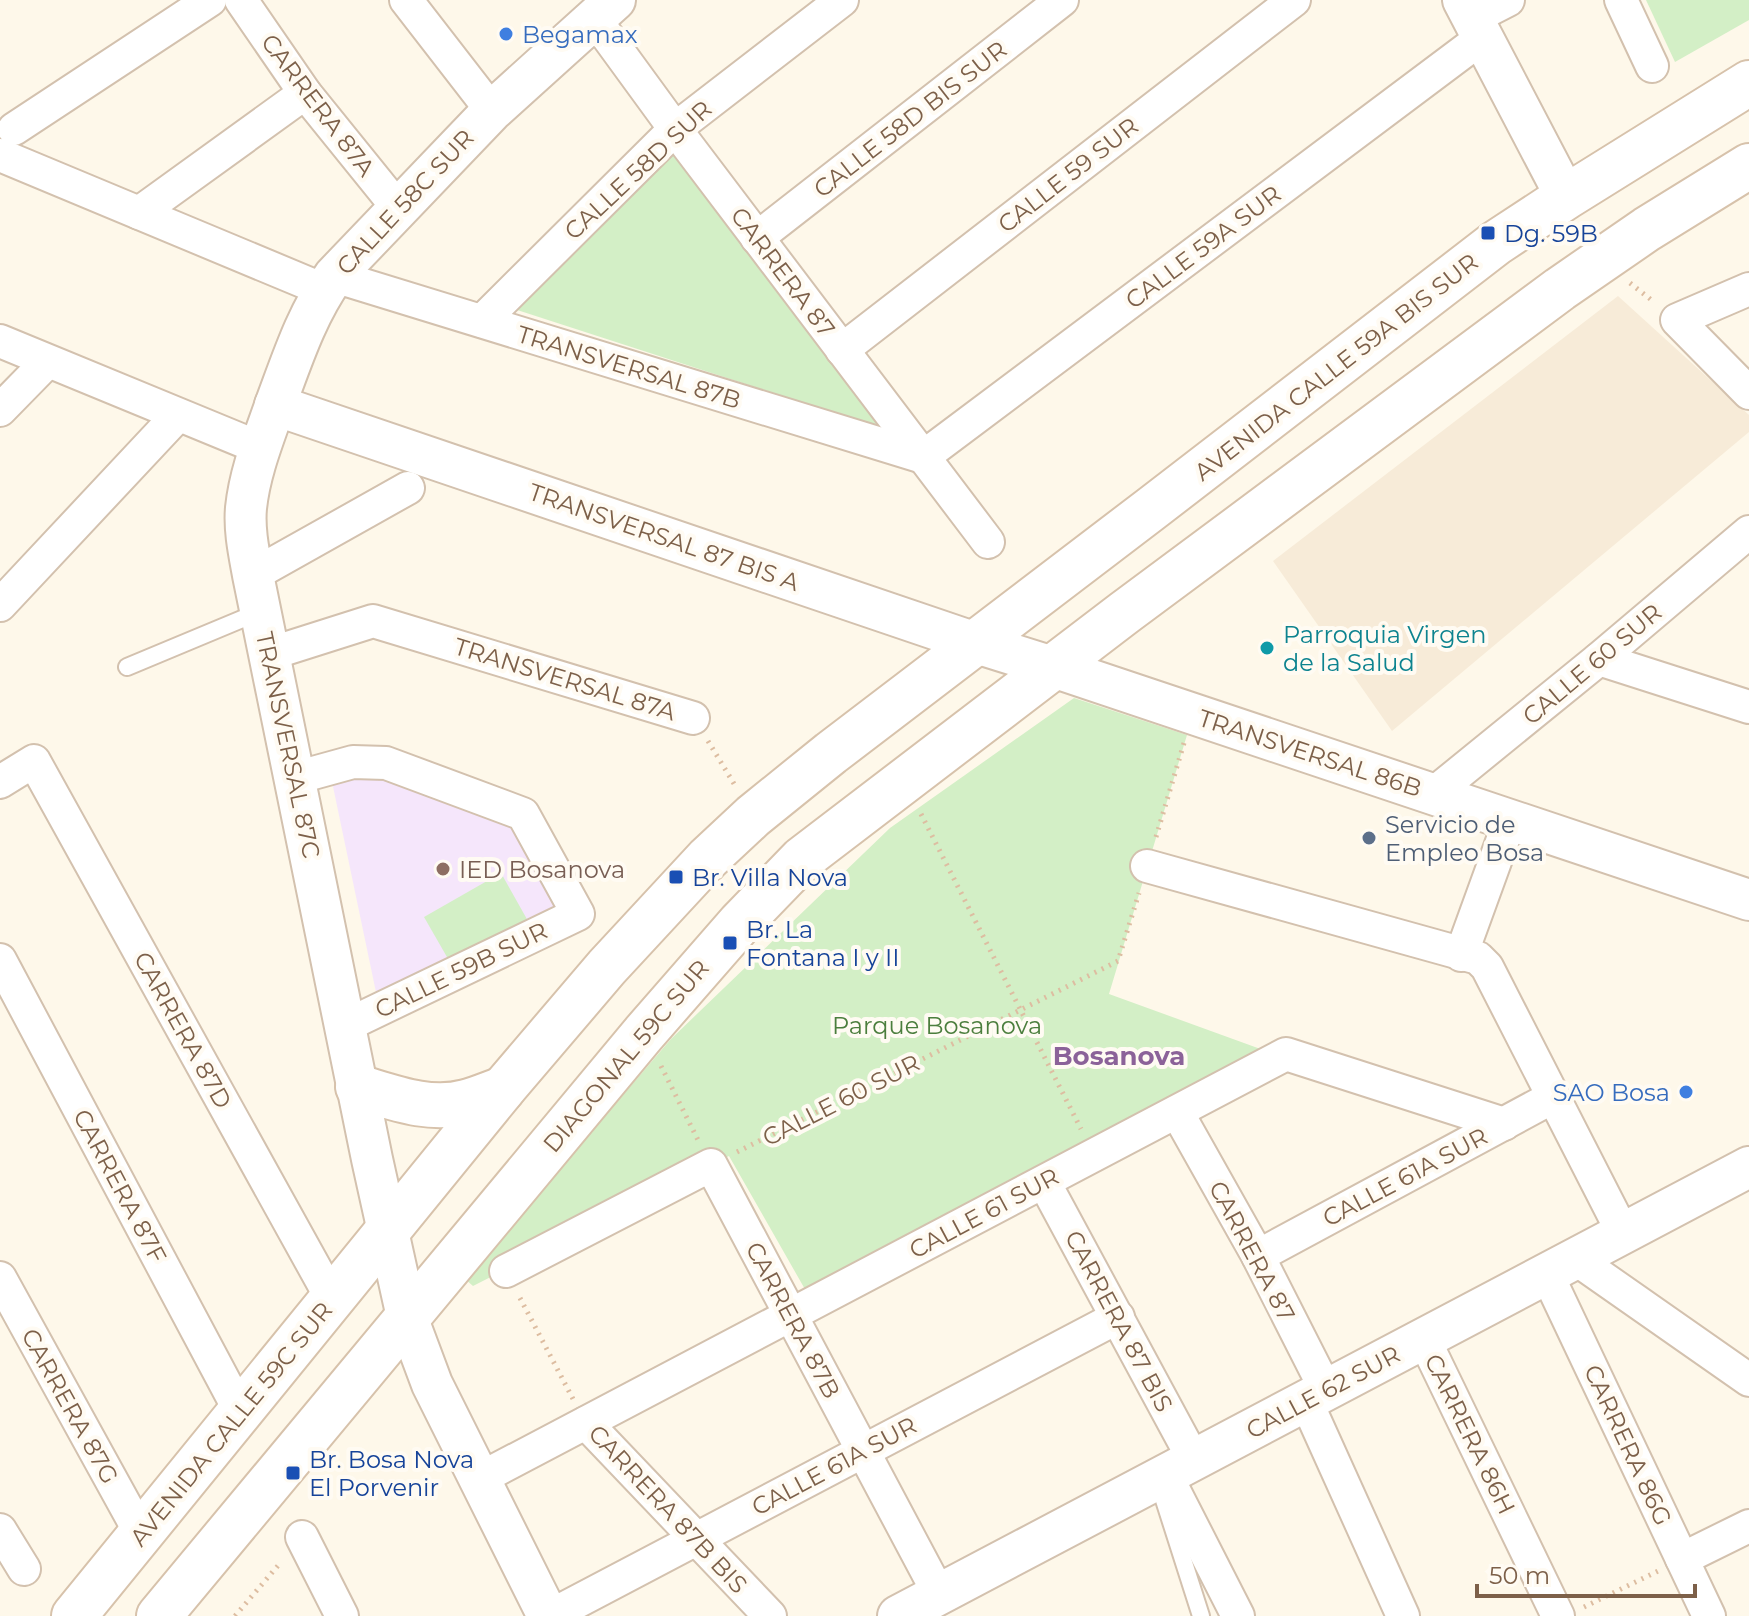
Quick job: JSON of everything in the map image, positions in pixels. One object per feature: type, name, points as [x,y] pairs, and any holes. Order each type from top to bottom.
[{"type":"main road","name":"AVENIDA CALLE 59A BIS SUR","points":[[976,643],[1496,243],[1749,83]]},
{"type":"main road","points":[[1053,667],[1560,289],[1615,250],[1749,166]]},
{"type":"main road","points":[[387,1231],[607,967],[708,858],[753,816],[831,753],[976,643]]},
{"type":"main road","name":"DIAGONAL 59C SUR","points":[[407,1317],[644,1033],[767,894],[802,859],[1053,667]]},
{"type":"main road","points":[[358,1087],[429,1105],[466,1102],[503,1089]]},
{"type":"main road","name":"AVENIDA CALLE 59C SUR","points":[[74,1616],[387,1231]]},
{"type":"main road","points":[[159,1616],[407,1317]]},
{"type":"street","points":[[7,142],[210,0]]},
{"type":"street","name":"CARRERA 87A","points":[[241,0],[305,93],[398,208]]},
{"type":"street","points":[[406,0],[492,111]]},
{"type":"street","name":"CALLE 58D SUR","points":[[482,321],[675,129],[842,0]]},
{"type":"street","name":"CALLE 58D BIS SUR","points":[[757,238],[1062,0]]},
{"type":"street","name":"CALLE 59 SUR","points":[[842,350],[1294,0]]},
{"type":"street","name":"CALLE 59A SUR","points":[[923,457],[1473,18],[1508,0]]},
{"type":"street","points":[[1621,0],[1652,66]]},
{"type":"street","name":"CALLE 58C SUR","points":[[260,448],[301,335],[329,283],[596,6]]},
{"type":"street","name":"CARRERA 87","points":[[596,6],[675,129],[988,542]]},
{"type":"street","points":[[1473,18],[1566,197]]},
{"type":"street","points":[[139,213],[305,93]]},
{"type":"street","name":"TRANSVERSAL 87B","points":[[7,142],[139,213],[329,283],[482,321],[923,457]]},
{"type":"street","points":[[1749,289],[1677,320],[1749,393]]},
{"type":"street","points":[[0,341],[260,448]]},
{"type":"street","points":[[0,410],[47,362]]},
{"type":"street","name":"TRANSVERSAL 87 BIS A","points":[[275,405],[1053,667]]},
{"type":"street","points":[[0,605],[178,415]]},
{"type":"street","name":"TRANSVERSAL 87C","points":[[260,448],[246,509],[247,536],[407,1317],[429,1376],[549,1616]]},
{"type":"street","points":[[257,593],[408,488]]},
{"type":"street","name":"CALLE 60 SUR","points":[[1433,794],[1749,532]]},
{"type":"street","name":"TRANSVERSAL 87A","points":[[269,654],[373,621],[693,718]]},
{"type":"street","points":[[1599,659],[1749,707]]},
{"type":"street","name":"TRANSVERSAL 86B","points":[[1053,667],[1749,900]]},
{"type":"street","name":"CARRERA 87D","points":[[0,782],[34,761],[332,1299]]},
{"type":"street","name":"CALLE 59B SUR","points":[[295,778],[353,762],[386,763],[523,814],[578,914],[345,1026]]},
{"type":"street","points":[[1461,955],[1510,820]]},
{"type":"street","points":[[1147,866],[1478,958],[1487,967],[1623,1233]]},
{"type":"street","name":"CARRERA 87F","points":[[0,960],[240,1411]]},
{"type":"street","name":"CALLE 61 SUR","points":[[479,1479],[1286,1054],[1504,1124]]},
{"type":"street","name":"CALLE 61A SUR","points":[[1258,1256],[1553,1097]]},
{"type":"street","name":"CARRERA 87","points":[[1177,1112],[1258,1256],[1403,1616]]},
{"type":"street","points":[[506,1271],[711,1165]]},
{"type":"street","name":"CARRERA 87B","points":[[711,1165],[939,1594]]},
{"type":"street","name":"CALLE 62 SUR","points":[[898,1616],[1749,1167]]},
{"type":"street","name":"CARRERA 87 BIS","points":[[1044,1182],[1118,1317],[1172,1471],[1238,1616]]},
{"type":"street","points":[[1562,1266],[1744,1370]]},
{"type":"street","name":"CARRERA 86G","points":[[1562,1266],[1682,1559],[1709,1616]]},
{"type":"street","name":"CARRERA 87G","points":[[0,1278],[141,1534]]},
{"type":"street","name":"CALLE 61A SUR","points":[[549,1616],[1118,1317]]},
{"type":"street","name":"CARRERA 86H","points":[[1424,1339],[1568,1613]]},
{"type":"street","name":"CARRERA 87B BIS","points":[[586,1423],[770,1616]]},
{"type":"street","points":[[1682,1559],[1749,1526]]},
{"type":"street","points":[[0,1530],[24,1569]]},
{"type":"street","points":[[302,1537],[342,1616]]},
{"type":"lane","points":[[127,667],[257,593]]},
{"type":"lane","points":[[1172,1471],[1201,1616]]},
{"type":"path","points":[[1624,278],[1677,320]]},
{"type":"path","name":"CALLE 60 SUR","points":[[711,1165],[1118,961],[1193,714]]},
{"type":"path","name":"TRANSVERSAL 87A","points":[[693,718],[753,816]]},
{"type":"path","points":[[918,808],[1095,1155]]},
{"type":"path","points":[[656,1058],[711,1165]]},
{"type":"path","name":"CARRERA 87B BIS","points":[[506,1271],[586,1423]]},
{"type":"path","points":[[235,1616],[302,1537]]},
{"type":"path","points":[[1568,1613],[1682,1559]]},
{"type":"shaded area","points":[[1618,296],[1749,415],[1749,432],[1392,731],[1273,561]]},
{"type":"shaded area","name":"IED Bosanova","points":[[376,772],[512,824],[559,914],[377,997],[331,777]]},
{"type":"green space","points":[[1646,0],[1749,0],[1749,20],[1675,62]]},
{"type":"green space","points":[[671,140],[891,431],[511,308]]},
{"type":"green space","name":"Parque Bosanova","points":[[1074,698],[1187,735],[1109,994],[1266,1051],[806,1291],[729,1156],[473,1286],[465,1279],[671,1039],[890,828]]},
{"type":"green space","points":[[501,873],[528,921],[451,964],[424,917]]},
{"type":"place","name":"Begamax","points":[[506,34]]},
{"type":"place","name":"Dg. 59B","points":[[1488,233]]},
{"type":"place","name":"Parroquia Virgen de la Salud","points":[[1267,648]]},
{"type":"place","name":"Servicio de Empleo Bosa","points":[[1369,838]]},
{"type":"place","name":"IED Bosanova","points":[[443,869]]},
{"type":"place","name":"Br. Villa Nova","points":[[676,877]]},
{"type":"place","name":"Br. La Fontana I y II","points":[[730,943]]},
{"type":"place","name":"SAO Bosa","points":[[1686,1092]]},
{"type":"place","name":"Br. Bosa Nova El Porvenir","points":[[293,1473]]},
{"type":"district","name":"Bosanova","points":[[1119,1056]]}]
